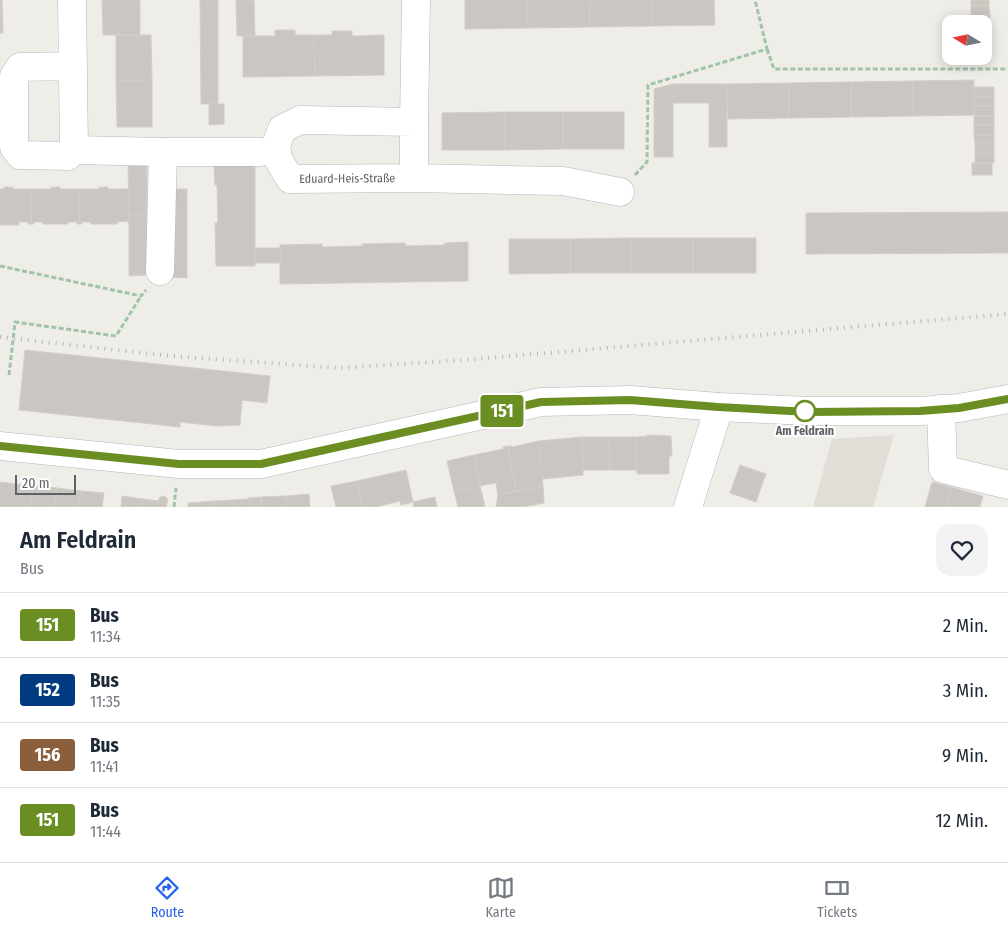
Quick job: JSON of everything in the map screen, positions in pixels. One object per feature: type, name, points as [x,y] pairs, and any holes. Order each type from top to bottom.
[{"type":"street","points":[[72,0],[73,66],[74,150],[68,156],[20,155],[14,148],[14,76],[20,67],[73,66]]},
{"type":"street","points":[[414,178],[416,0]]},
{"type":"street","name":"Eduard-Heis-Straße","points":[[414,122],[300,120],[282,129],[276,145],[278,159],[290,179],[414,178],[563,181],[620,192]]},
{"type":"street","points":[[74,150],[260,152]]},
{"type":"street","points":[[160,271],[163,152]]},
{"type":"street","points":[[0,446],[179,464],[261,464],[541,402],[630,400],[810,412],[920,411],[959,408],[1008,399]]},
{"type":"street","points":[[688,507],[718,407]]},
{"type":"street","points":[[941,409],[943,469],[1008,485]]},
{"type":"path","points":[[755,0],[774,69],[1008,69]]},
{"type":"path","points":[[620,192],[647,162],[648,86],[767,49]]},
{"type":"path","points":[[0,266],[141,296]]},
{"type":"path","points":[[9,375],[15,322],[116,336],[141,296],[160,271]]},
{"type":"shaded area","points":[[894,435],[873,507],[813,507],[832,439]]},
{"type":"building","points":[[0,0],[2,0],[3,33],[0,33]]},
{"type":"building","points":[[102,0],[140,0],[140,35],[103,35]]},
{"type":"building","points":[[200,0],[218,0],[218,104],[201,104]]},
{"type":"building","points":[[236,0],[254,0],[255,36],[237,36]]},
{"type":"building","points":[[465,0],[528,0],[528,28],[465,29]]},
{"type":"building","points":[[528,0],[590,0],[590,27],[528,28]]},
{"type":"building","points":[[590,0],[652,0],[652,26],[590,27]]},
{"type":"building","points":[[652,0],[714,0],[715,25],[652,26]]},
{"type":"building","points":[[971,0],[989,0],[989,6],[971,6]]},
{"type":"building","points":[[971,6],[989,6],[990,15],[971,15]]},
{"type":"building","points":[[275,30],[295,30],[295,35],[314,35],[315,76],[243,77],[243,36],[275,36]]},
{"type":"building","points":[[332,31],[352,31],[352,36],[384,35],[384,75],[315,76],[314,35],[332,35]]},
{"type":"building","points":[[116,35],[151,35],[152,80],[116,81]]},
{"type":"building","points":[[152,80],[152,127],[117,127],[116,81]]},
{"type":"building","points":[[974,80],[974,115],[913,116],[912,81]]},
{"type":"building","points":[[912,81],[913,116],[851,117],[851,82]]},
{"type":"building","points":[[851,82],[851,117],[789,118],[789,83]]},
{"type":"building","points":[[789,83],[789,118],[728,119],[727,84]]},
{"type":"building","points":[[673,84],[727,84],[727,147],[709,147],[709,103],[673,103],[673,157],[654,157],[654,89]]},
{"type":"building","points":[[974,87],[994,87],[994,97],[975,97]]},
{"type":"building","points":[[975,97],[994,97],[994,106],[974,106]]},
{"type":"building","points":[[209,104],[224,104],[224,124],[209,125]]},
{"type":"building","points":[[974,106],[994,106],[994,116],[974,116]]},
{"type":"building","points":[[504,112],[563,112],[563,149],[504,150]]},
{"type":"building","points":[[504,112],[504,150],[442,150],[442,113]]},
{"type":"building","points":[[563,112],[624,112],[624,149],[563,149]]},
{"type":"building","points":[[974,116],[994,116],[994,125],[974,125]]},
{"type":"building","points":[[974,125],[994,125],[994,135],[974,135]]},
{"type":"building","points":[[974,135],[994,135],[994,144],[975,144]]},
{"type":"building","points":[[975,144],[994,144],[994,153],[975,154]]},
{"type":"building","points":[[994,153],[994,163],[975,163],[975,154]]},
{"type":"building","points":[[972,163],[992,163],[992,175],[972,175]]},
{"type":"building","points":[[128,164],[147,164],[147,216],[129,216]]},
{"type":"building","points":[[214,164],[255,164],[255,266],[216,266],[215,223],[218,223],[217,185],[215,185]]},
{"type":"building","points":[[4,187],[31,189],[31,224],[19,222],[19,225],[0,225],[0,189],[4,189]]},
{"type":"building","points":[[51,187],[80,189],[80,224],[77,224],[77,222],[43,224],[43,222],[34,222],[34,224],[31,224],[31,189],[51,189]]},
{"type":"building","points":[[99,187],[129,189],[129,224],[128,221],[117,222],[117,224],[82,222],[80,224],[80,189],[99,189]]},
{"type":"building","points":[[169,189],[187,189],[187,278],[169,277]]},
{"type":"building","points":[[1008,212],[1008,253],[806,254],[806,213]]},
{"type":"building","points":[[129,216],[147,216],[147,275],[129,276]]},
{"type":"building","points":[[631,238],[693,238],[693,273],[631,273]]},
{"type":"building","points":[[631,238],[631,273],[570,273],[570,239]]},
{"type":"building","points":[[693,238],[756,238],[756,273],[693,273]]},
{"type":"building","points":[[509,239],[570,239],[570,273],[509,274]]},
{"type":"building","points":[[468,242],[468,281],[280,284],[280,245],[322,244],[322,247],[405,243],[406,246]]},
{"type":"building","points":[[255,248],[280,248],[280,263],[255,263]]},
{"type":"building","points":[[25,350],[270,376],[267,403],[242,400],[240,425],[217,426],[180,422],[180,427],[19,410]]},
{"type":"building","points":[[647,435],[671,436],[672,456],[669,456],[669,474],[637,474],[636,437]]},
{"type":"building","points":[[582,437],[609,437],[610,470],[583,470]]},
{"type":"building","points":[[582,437],[583,475],[542,479],[539,441]]},
{"type":"building","points":[[609,437],[636,437],[637,470],[610,470]]},
{"type":"building","points":[[539,441],[543,486],[516,491],[508,446],[512,447]]},
{"type":"building","points":[[508,446],[516,491],[498,495],[496,483],[480,486],[474,455],[503,449],[503,447]]},
{"type":"building","points":[[474,455],[480,486],[454,491],[447,461]]},
{"type":"building","points":[[740,465],[766,474],[756,502],[730,493]]},
{"type":"building","points":[[406,470],[413,502],[401,505],[400,501],[376,507],[362,507],[357,481]]},
{"type":"building","points":[[357,481],[362,507],[336,507],[331,486]]},
{"type":"building","points":[[0,482],[33,486],[30,507],[0,507]]},
{"type":"building","points":[[932,482],[951,487],[945,507],[925,507]]},
{"type":"building","points":[[33,485],[57,488],[55,507],[30,507]]},
{"type":"building","points":[[480,486],[485,507],[458,507],[454,491]]},
{"type":"building","points":[[543,486],[544,503],[523,507],[496,507],[498,495]]},
{"type":"building","points":[[951,487],[983,496],[980,507],[945,507]]},
{"type":"building","points":[[57,488],[81,491],[79,507],[55,507]]},
{"type":"building","points":[[81,491],[104,493],[102,507],[79,507]]},
{"type":"building","points":[[309,494],[310,507],[287,507],[286,496]]},
{"type":"building","points":[[122,496],[143,499],[142,507],[121,507]]},
{"type":"building","points":[[162,496],[168,500],[166,507],[142,507],[143,499],[159,501],[159,498]]},
{"type":"building","points":[[286,496],[287,507],[261,507],[261,497]]},
{"type":"building","points":[[261,497],[261,507],[250,507],[250,498]]},
{"type":"building","points":[[435,497],[437,507],[414,507],[413,502]]},
{"type":"building","points":[[250,498],[250,507],[232,507],[232,500]]},
{"type":"building","points":[[232,500],[232,507],[215,507],[215,501]]},
{"type":"building","points":[[215,501],[215,507],[188,507],[188,503]]},
{"type":"railway","points":[[0,337],[171,356],[338,368],[464,360],[1008,314]]},
{"type":"bus line","name":"151","points":[[0,446],[179,464],[261,464],[541,402],[630,400],[810,412],[920,411],[959,408],[1008,399]]},
{"type":"place","name":"Am Feldrain","points":[[805,411]]}]
